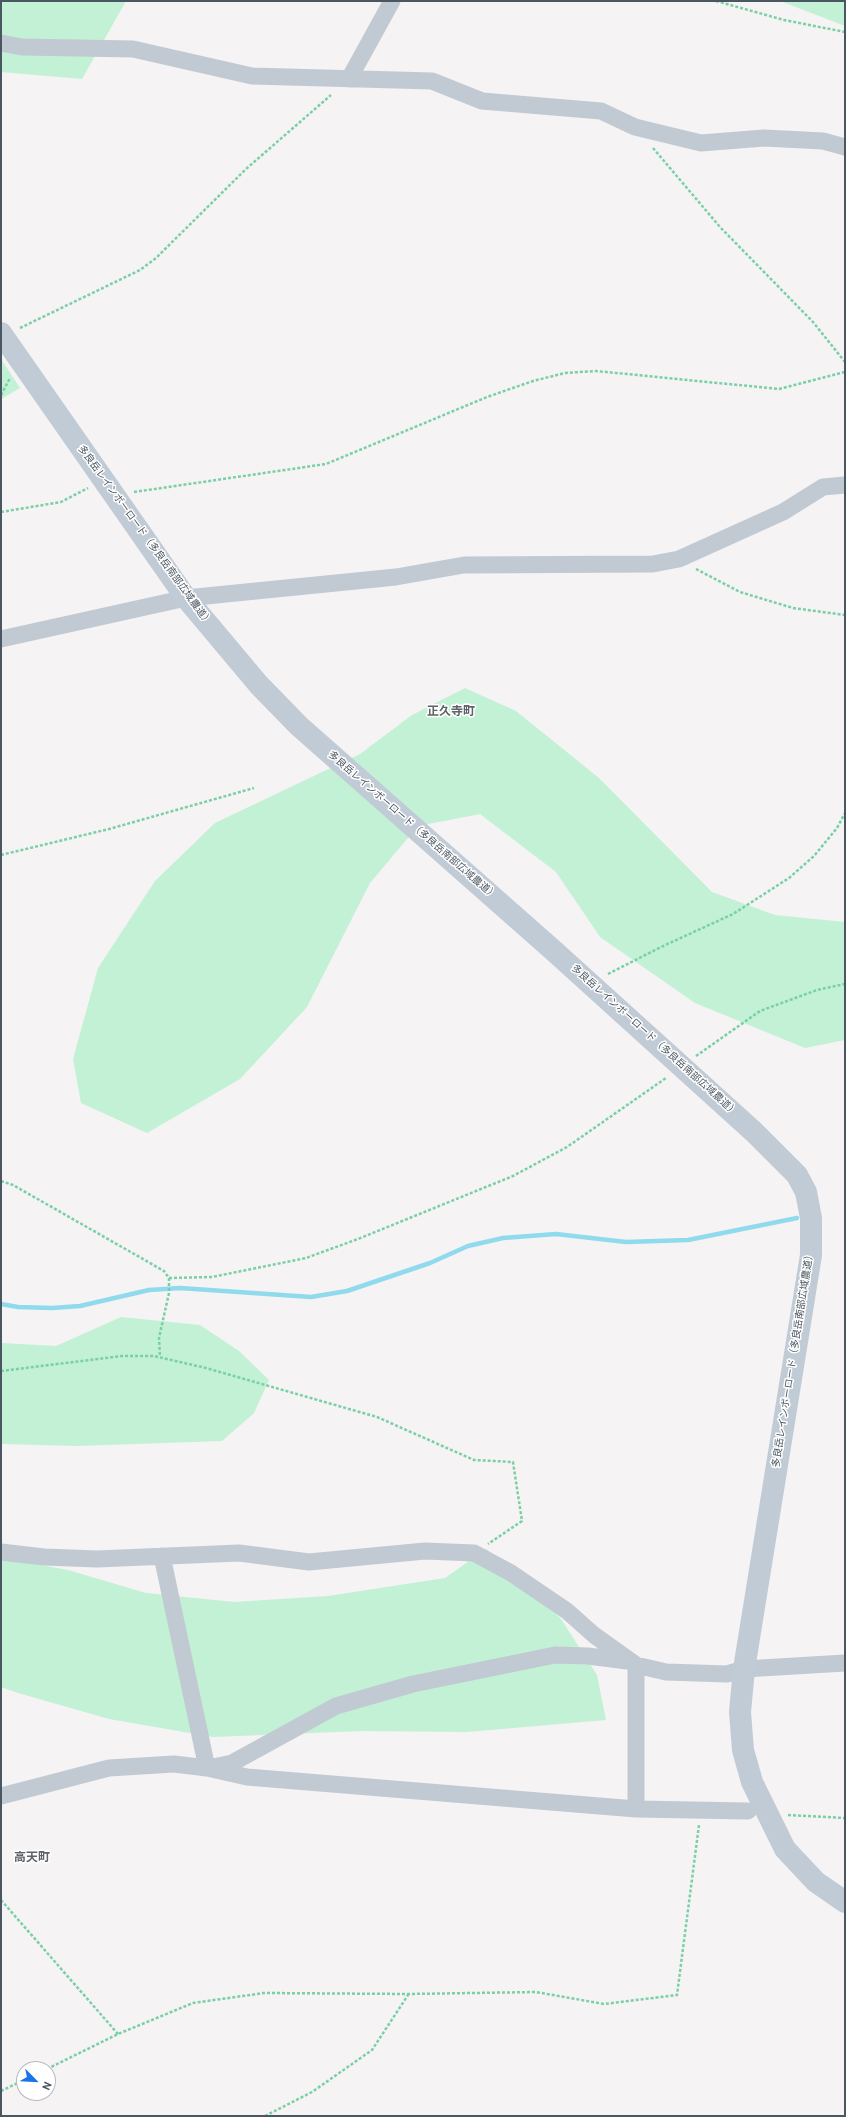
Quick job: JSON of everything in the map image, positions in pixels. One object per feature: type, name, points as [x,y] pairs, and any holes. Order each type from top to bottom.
[{"type":"street","points":[[349,79],[392,1]]},
{"type":"street","points":[[1,43],[22,47],[133,49],[252,76],[432,81],[482,101],[601,111],[635,127],[701,143],[764,138],[823,141],[845,147]]},
{"type":"street","name":"多良岳レインボーロード（多良岳南部広域農道）","points":[[2,335],[186,598],[259,685],[299,726],[590,984],[754,1132],[798,1176],[806,1192],[811,1218],[811,1255],[744,1669],[740,1712],[743,1750],[752,1782],[785,1849],[816,1882],[845,1902]]},
{"type":"street","points":[[1,639],[186,598],[396,577],[464,565],[653,564],[679,559],[783,512],[823,487],[845,485]]},
{"type":"street","points":[[1,1552],[44,1557],[97,1559],[240,1554],[309,1562],[425,1551],[474,1553],[511,1573],[567,1611],[594,1635],[632,1663]]},
{"type":"street","points":[[162,1556],[207,1768]]},
{"type":"street","points":[[207,1768],[232,1763],[336,1706],[413,1684],[555,1655],[588,1656],[632,1663],[666,1672],[726,1674],[744,1669],[845,1662]]},
{"type":"street","points":[[632,1663],[636,1809]]},
{"type":"street","points":[[1,1796],[109,1768],[174,1764],[207,1768],[247,1777],[636,1809],[748,1811]]},
{"type":"path","points":[[716,1],[784,20],[845,32]]},
{"type":"path","points":[[2,335],[140,270],[156,258],[246,169],[349,79]]},
{"type":"path","points":[[635,127],[720,227],[813,322],[845,362]]},
{"type":"path","points":[[1,512],[60,502],[110,488],[326,464],[487,397],[533,381],[565,373],[596,371],[779,389],[845,372]]},
{"type":"path","points":[[679,559],[740,592],[793,608],[845,615]]},
{"type":"path","points":[[1,855],[109,829],[254,788]]},
{"type":"path","points":[[590,984],[661,947],[733,914],[789,878],[814,856],[837,828],[845,813]]},
{"type":"path","points":[[169,1279],[212,1277],[306,1258],[513,1176],[567,1147],[682,1067],[760,1010],[817,990],[845,984]]},
{"type":"path","points":[[1,1181],[13,1185],[164,1271],[169,1279],[169,1293],[159,1338],[160,1357]]},
{"type":"path","points":[[1,1371],[122,1356],[160,1357],[206,1368],[377,1417],[474,1460],[513,1462],[522,1521],[474,1553]]},
{"type":"path","points":[[56,2065],[118,2034],[193,2002],[264,1993],[409,1994],[536,1992],[604,2004],[677,1995],[701,1811]]},
{"type":"path","points":[[784,1815],[845,1818]]},
{"type":"path","points":[[1,1900],[118,2034]]},
{"type":"path","points":[[265,2116],[312,2092],[372,2050],[409,1994]]},
{"type":"path","points":[[1,2091],[16,2084]]},
{"type":"green space","points":[[1,1],[126,1],[82,79],[1,72]]},
{"type":"green space","points":[[779,1],[845,1],[845,26],[788,4]]},
{"type":"green space","points":[[1,359],[20,388],[1,399]]},
{"type":"green space","points":[[465,688],[516,711],[599,778],[712,892],[775,915],[845,922],[845,1040],[805,1048],[695,1003],[600,937],[556,872],[480,814],[418,826],[370,883],[307,1007],[240,1079],[147,1133],[81,1103],[73,1059],[98,968],[155,881],[215,823],[360,754],[412,715]]},
{"type":"green space","points":[[121,1317],[200,1325],[239,1351],[269,1380],[254,1413],[222,1441],[77,1446],[1,1444],[1,1343],[56,1346]]},
{"type":"green space","points":[[486,1549],[510,1567],[561,1619],[597,1675],[606,1720],[467,1732],[361,1731],[213,1737],[109,1719],[1,1687],[1,1558],[68,1570],[146,1593],[234,1602],[328,1596],[445,1578]]},
{"type":"waterway","points":[[1,1304],[18,1307],[52,1308],[80,1306],[149,1290],[180,1288],[311,1297],[347,1291],[430,1263],[468,1246],[503,1238],[556,1234],[626,1242],[688,1240],[797,1218]]},
{"type":"district","name":"正久寺町","points":[[451,713]]},
{"type":"district","name":"高天町","points":[[32,1859]]}]
